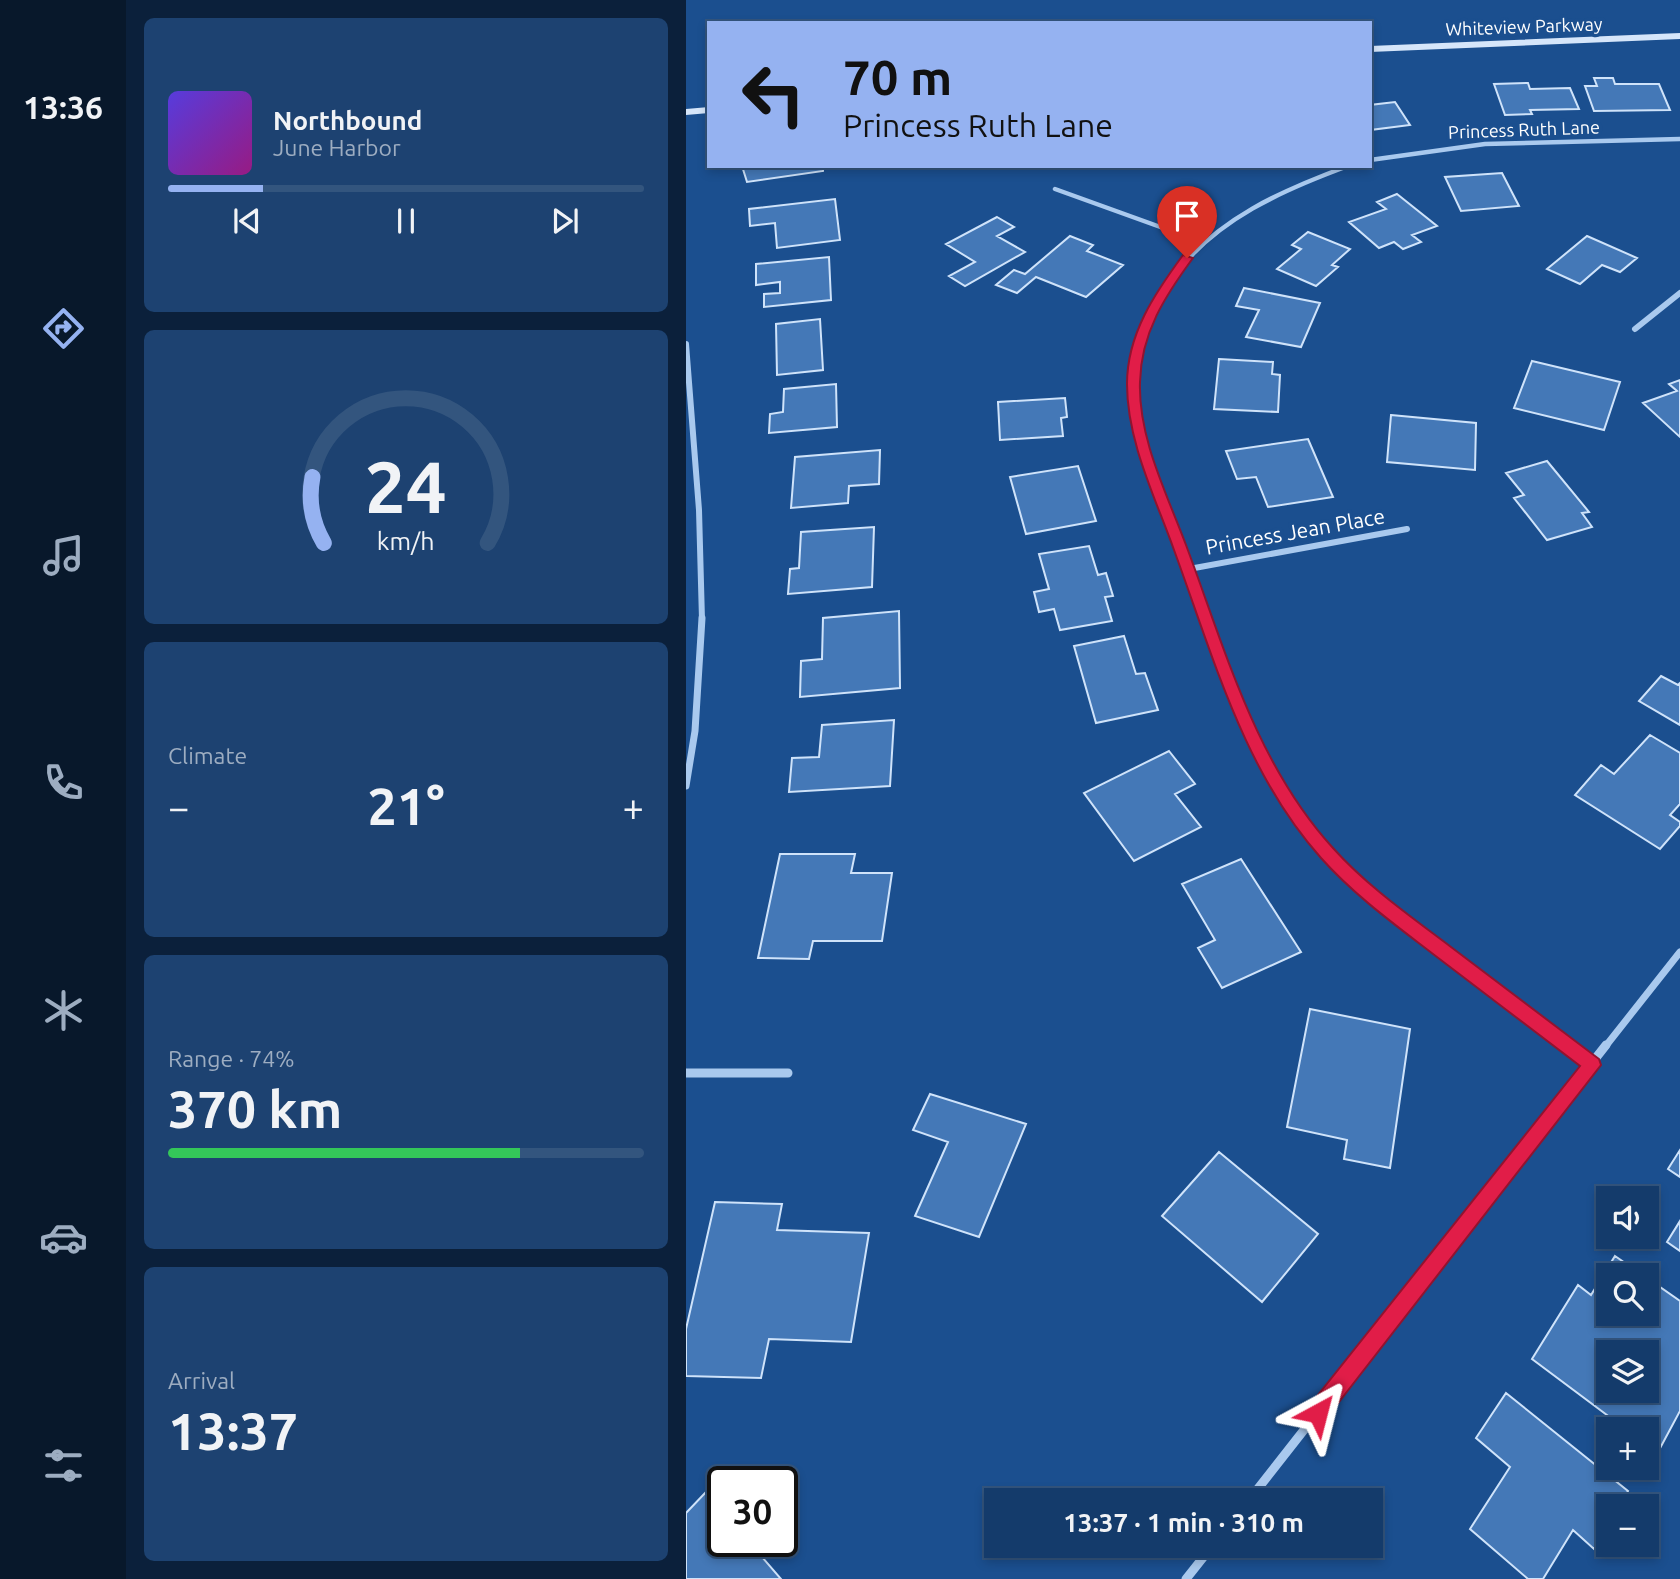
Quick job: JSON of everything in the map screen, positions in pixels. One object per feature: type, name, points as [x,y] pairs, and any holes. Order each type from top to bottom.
[{"type":"street","name":"Whiteview Parkway","points":[[1372,49],[1680,36]]},
{"type":"street","points":[[686,112],[707,110]]},
{"type":"street","name":"Princess Ruth Lane","points":[[1372,160],[1475,145],[1680,139]]},
{"type":"street","points":[[1343,168],[1266,198],[1233,218],[1202,242],[1174,273],[1152,309],[1138,351],[1133,381],[1141,439],[1251,735],[1278,786],[1321,846],[1349,877],[1402,922],[1592,1065]]},
{"type":"street","points":[[1055,189],[1202,242]]},
{"type":"street","points":[[1635,329],[1680,293]]},
{"type":"street","points":[[686,344],[703,550],[704,611],[697,721],[686,786]]},
{"type":"street","name":"Princess Jean Place","points":[[1189,569],[1407,529]]},
{"type":"street","points":[[1258,1488],[1680,952]]},
{"type":"street","points":[[686,1073],[788,1073]]},
{"type":"street","points":[[1186,1579],[1203,1558]]},
{"type":"building","points":[[1594,78],[1613,78],[1615,84],[1659,84],[1670,110],[1594,111],[1585,86],[1597,86]]},
{"type":"building","points":[[1528,83],[1530,89],[1570,88],[1579,109],[1530,110],[1532,114],[1505,115],[1494,84]]},
{"type":"building","points":[[1395,102],[1410,125],[1372,130],[1372,105]]},
{"type":"building","points":[[743,168],[823,168],[823,171],[747,182]]},
{"type":"building","points":[[1502,173],[1519,206],[1461,211],[1445,177]]},
{"type":"building","points":[[1397,194],[1437,226],[1412,235],[1421,242],[1403,249],[1394,242],[1379,248],[1349,222],[1386,209],[1377,202]]},
{"type":"building","points":[[835,199],[840,240],[777,248],[775,223],[750,226],[749,209]]},
{"type":"building","points":[[997,217],[1014,227],[997,236],[1025,252],[965,286],[949,276],[975,262],[946,244]]},
{"type":"building","points":[[1308,232],[1350,249],[1332,265],[1338,267],[1316,286],[1277,269],[1301,249],[1292,245]]},
{"type":"building","points":[[1070,236],[1093,245],[1087,251],[1123,265],[1086,297],[1036,277],[1017,293],[996,285],[1014,270],[1025,274]]},
{"type":"building","points":[[1587,236],[1637,258],[1620,272],[1602,265],[1580,284],[1547,269]]},
{"type":"building","points":[[829,257],[831,300],[764,307],[764,294],[780,293],[780,282],[756,285],[756,264]]},
{"type":"building","points":[[1244,288],[1320,303],[1301,347],[1246,337],[1259,310],[1236,306]]},
{"type":"building","points":[[820,319],[823,370],[777,375],[776,324]]},
{"type":"building","points":[[1219,359],[1273,362],[1272,374],[1280,375],[1278,412],[1214,409]]},
{"type":"building","points":[[1532,361],[1620,382],[1604,430],[1514,408]]},
{"type":"building","points":[[1680,380],[1680,437],[1643,403],[1677,391],[1669,384]]},
{"type":"building","points":[[836,384],[837,427],[769,433],[770,414],[783,412],[784,389]]},
{"type":"building","points":[[1065,398],[1067,417],[1061,418],[1063,436],[1000,440],[998,402]]},
{"type":"building","points":[[1391,415],[1476,423],[1475,470],[1387,462]]},
{"type":"building","points":[[1308,439],[1333,497],[1268,507],[1256,477],[1237,479],[1226,451]]},
{"type":"building","points":[[880,450],[879,484],[849,486],[848,503],[791,508],[795,457]]},
{"type":"building","points":[[1547,461],[1589,512],[1582,513],[1592,527],[1547,540],[1514,498],[1524,495],[1506,473]]},
{"type":"building","points":[[1078,466],[1096,521],[1026,534],[1010,477]]},
{"type":"building","points":[[874,527],[872,587],[788,594],[790,569],[799,568],[801,532]]},
{"type":"building","points":[[1089,546],[1098,575],[1106,573],[1113,596],[1105,597],[1112,621],[1060,630],[1054,609],[1039,612],[1034,592],[1049,589],[1039,554]]},
{"type":"building","points":[[899,611],[900,688],[800,697],[801,661],[822,659],[823,618]]},
{"type":"building","points":[[1124,636],[1136,674],[1145,673],[1158,710],[1096,723],[1074,646]]},
{"type":"building","points":[[1661,676],[1678,685],[1680,683],[1680,725],[1639,701]]},
{"type":"building","points":[[894,720],[890,786],[789,792],[792,758],[819,757],[822,725]]},
{"type":"building","points":[[1650,735],[1680,753],[1680,804],[1670,815],[1680,822],[1680,826],[1660,849],[1575,795],[1601,765],[1614,774]]},
{"type":"building","points":[[1169,751],[1195,784],[1175,794],[1201,827],[1134,861],[1084,793]]},
{"type":"building","points":[[780,854],[855,854],[851,873],[892,873],[882,941],[813,941],[809,959],[758,958]]},
{"type":"building","points":[[1241,859],[1301,952],[1222,988],[1198,948],[1215,940],[1182,884]]},
{"type":"building","points":[[1310,1009],[1410,1029],[1390,1168],[1344,1159],[1347,1140],[1287,1127]]},
{"type":"building","points":[[930,1094],[1026,1124],[979,1237],[915,1216],[948,1142],[913,1130]]},
{"type":"building","points":[[1680,1150],[1680,1177],[1668,1169]]},
{"type":"building","points":[[1219,1152],[1318,1234],[1262,1302],[1162,1216]]},
{"type":"building","points":[[715,1202],[782,1204],[777,1230],[869,1233],[851,1342],[769,1339],[761,1378],[686,1376],[686,1329]]},
{"type":"building","points":[[1680,1221],[1680,1251],[1667,1242]]},
{"type":"building","points":[[1615,1256],[1625,1263],[1611,1263]]},
{"type":"building","points":[[1578,1285],[1591,1295],[1596,1287],[1596,1326],[1659,1326],[1659,1286],[1680,1301],[1680,1411],[1659,1450],[1659,1417],[1610,1417],[1532,1359]]},
{"type":"building","points":[[1506,1393],[1596,1465],[1596,1480],[1614,1480],[1628,1491],[1626,1494],[1596,1494],[1594,1549],[1573,1530],[1543,1579],[1528,1579],[1470,1529],[1510,1467],[1476,1438]]},
{"type":"building","points":[[706,1492],[707,1557],[762,1557],[781,1579],[686,1579],[686,1513]]},
{"type":"route","points":[[1187,258],[1158,296],[1152,309],[1138,351],[1133,398],[1149,463],[1237,701],[1264,762],[1309,831],[1349,877],[1418,934],[1592,1065],[1318,1413]]}]
